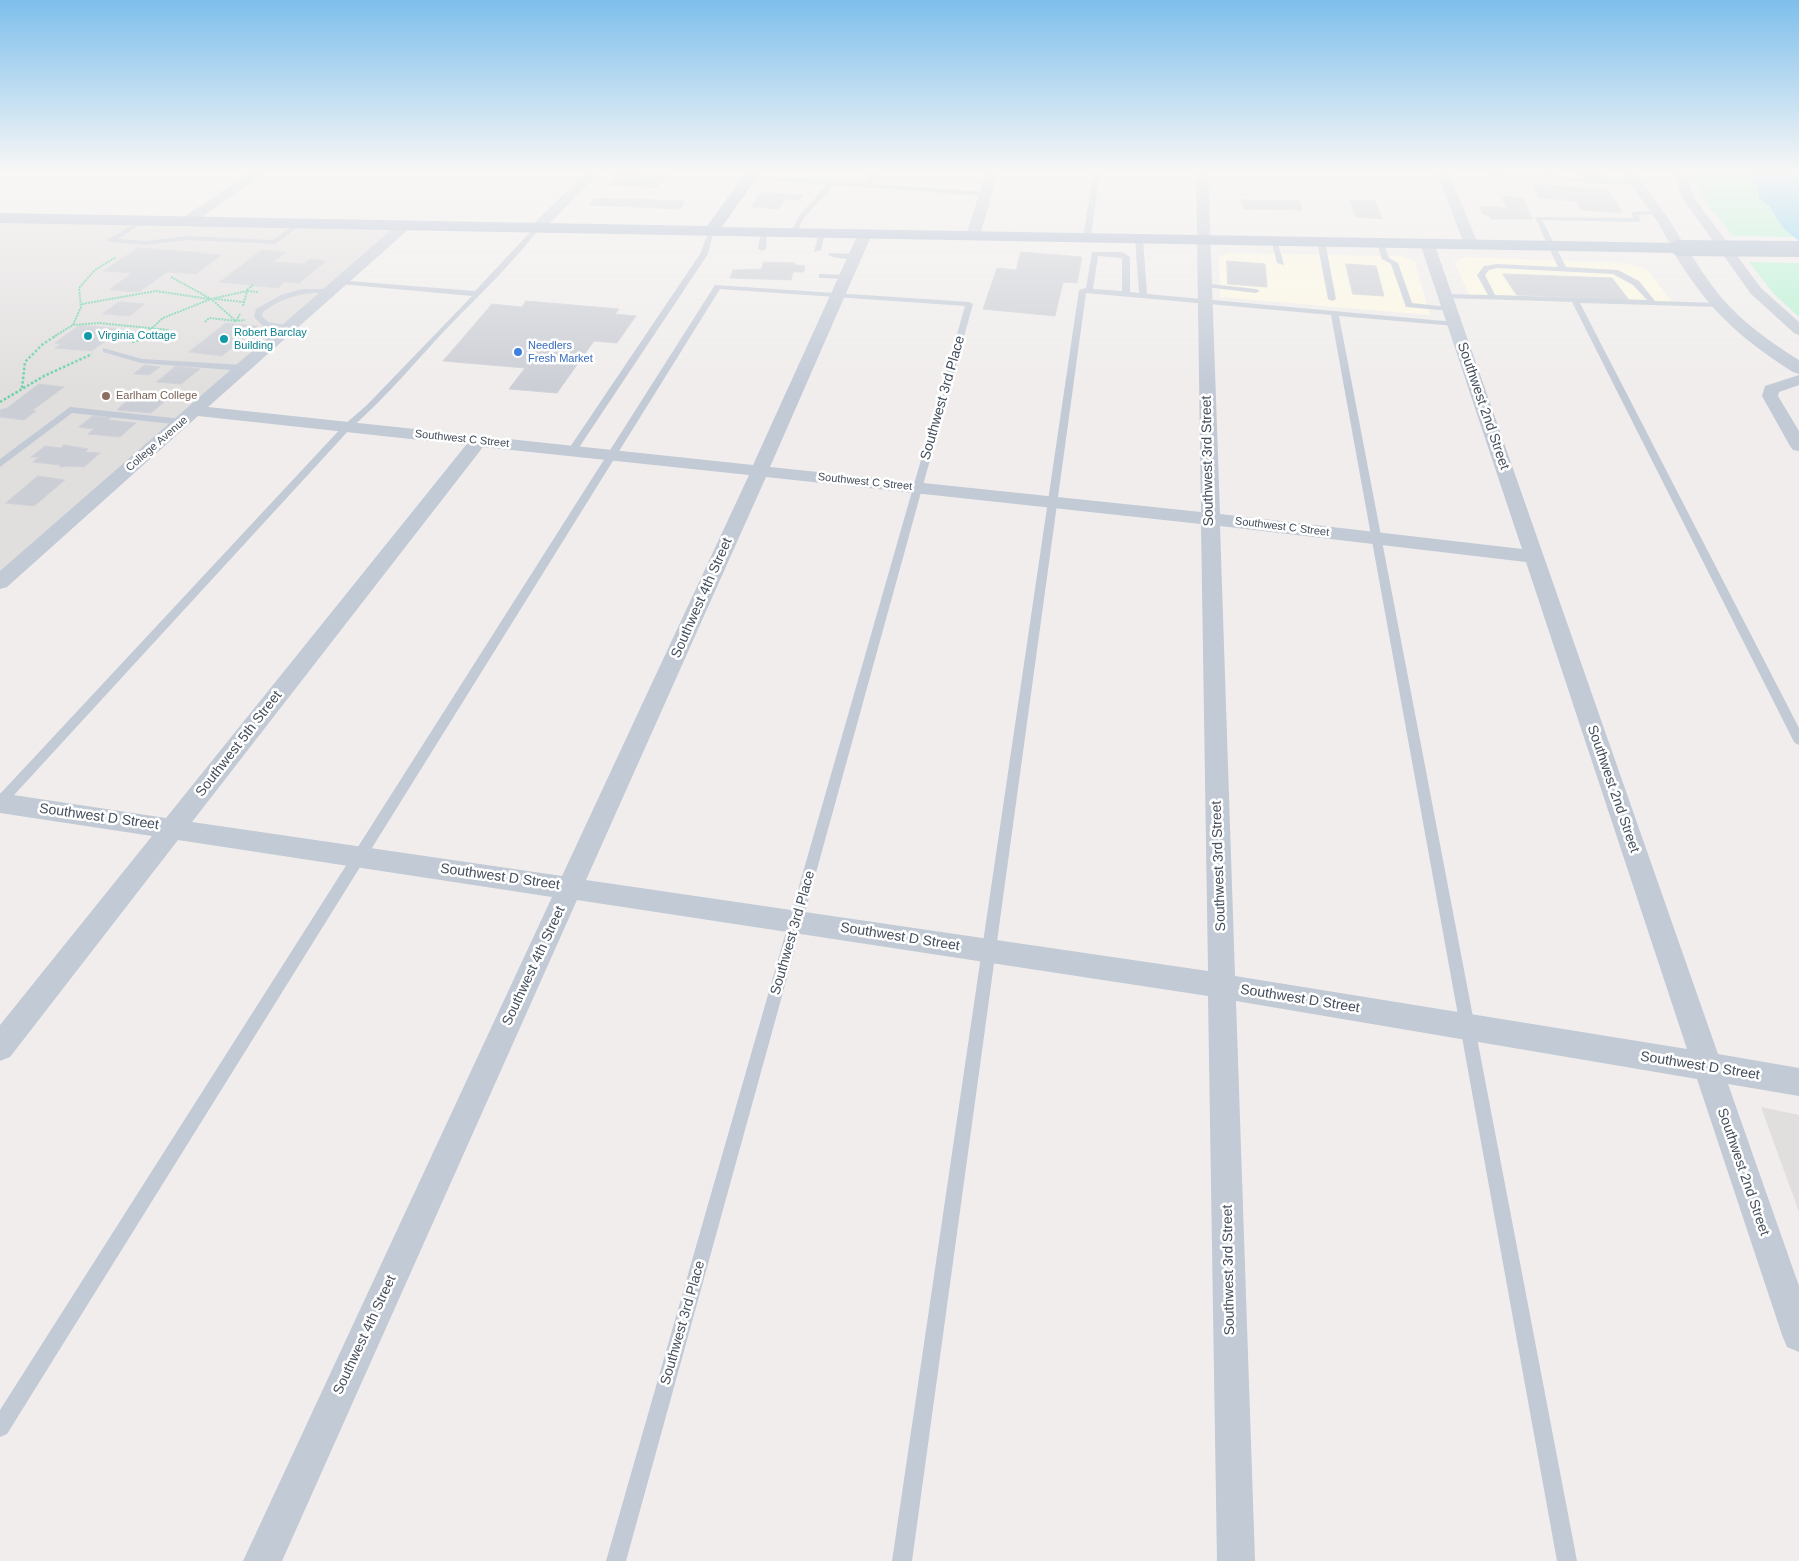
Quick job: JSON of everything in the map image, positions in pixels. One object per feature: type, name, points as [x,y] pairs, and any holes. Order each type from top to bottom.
[{"type":"main road","points":[[828,243],[843,266],[940,243]]},
{"type":"main road","points":[[1420,243],[1799,249]]},
{"type":"street","name":"College Avenue","points":[[0,582],[385,243]]},
{"type":"street","name":"Southwest 3rd Street","points":[[1204,243],[1236,1561]]},
{"type":"street","name":"Southwest 2nd Street","points":[[1427,243],[1799,1335]]},
{"type":"street","points":[[1676,243],[1719,305],[1746,331],[1799,368]]},
{"type":"street","points":[[1721,243],[1756,291],[1799,330]]},
{"type":"street","name":"Southwest 4th Street","points":[[262,1561],[760,470],[843,266]]},
{"type":"street","points":[[1799,380],[1771,389],[1770,396],[1799,446]]},
{"type":"street","name":"Southwest C Street","points":[[188,417],[347,427],[479,440],[1210,519],[1535,558]]},
{"type":"street","name":"Southwest 5th Street","points":[[0,1048],[479,440]]},
{"type":"street","name":"Southwest D Street","points":[[0,802],[1222,986],[1799,1082]]},
{"type":"lane","points":[[0,802],[347,427],[370,407],[452,319],[478,294],[482,287],[523,243]]},
{"type":"lane","points":[[573,450],[704,254],[707,243]]},
{"type":"lane","points":[[762,249],[763,243]]},
{"type":"lane","points":[[817,250],[819,243]]},
{"type":"lane","points":[[1104,243],[1106,253]]},
{"type":"lane","points":[[1138,243],[1143,296]]},
{"type":"lane","points":[[1274,243],[1281,263]]},
{"type":"lane","points":[[1322,243],[1567,1561]]},
{"type":"lane","points":[[1379,243],[1386,259],[1394,263],[1410,305],[1450,310]]},
{"type":"lane","points":[[1551,245],[1562,269]]},
{"type":"lane","points":[[1089,291],[1094,255],[1097,253],[1122,254],[1126,257],[1126,294]]},
{"type":"lane","points":[[0,1428],[718,288],[843,266]]},
{"type":"lane","name":"Southwest 3rd Place","points":[[616,1561],[969,304],[843,266]]},
{"type":"lane","points":[[1493,298],[1481,275],[1487,268],[1603,270],[1626,276],[1636,283],[1654,303]]},
{"type":"lane","points":[[290,328],[266,324],[258,317],[259,311],[280,296],[335,287],[478,294]]},
{"type":"lane","points":[[902,1561],[1083,290],[1143,296],[1256,291]]},
{"type":"lane","points":[[1205,293],[1334,306],[1450,310],[1493,298],[1719,305]]},
{"type":"lane","points":[[1574,300],[1799,740]]},
{"type":"lane","points":[[106,350],[141,360],[244,368]]},
{"type":"lane","points":[[0,464],[70,410],[188,417]]},
{"type":"path","points":[[22,388],[25,362],[43,344],[73,325],[79,318],[82,295],[79,288],[85,278],[107,262],[146,243]]},
{"type":"path","points":[[171,277],[211,299],[236,321]]},
{"type":"path","points":[[236,321],[239,318],[247,291],[253,285]]},
{"type":"path","points":[[82,304],[156,291],[250,303]]},
{"type":"path","points":[[211,299],[247,291]]},
{"type":"path","points":[[205,322],[209,318],[236,321],[251,319]]},
{"type":"path","points":[[73,325],[99,323],[169,330]]},
{"type":"shaded area","name":"Earlham College","points":[[0,243],[385,243],[0,582]]},
{"type":"shaded area","points":[[1228,253],[1402,256],[1414,260],[1430,315],[1220,297],[1219,257]]},
{"type":"shaded area","points":[[1467,257],[1626,263],[1648,270],[1675,306],[1471,299],[1454,261]]},
{"type":"shaded area","points":[[1761,1107],[1799,1115],[1799,1212]]},
{"type":"green space","points":[[1749,262],[1799,263],[1799,317],[1773,293]]},
{"type":"building","points":[[138,248],[222,255],[196,274],[167,272],[139,292],[109,290],[132,273],[104,271]]},
{"type":"building","points":[[262,250],[286,252],[274,262],[304,264],[310,259],[326,261],[299,283],[284,282],[278,288],[220,282]]},
{"type":"building","points":[[1021,252],[1082,257],[1077,283],[1063,282],[1055,316],[983,309],[997,268],[1016,270]]},
{"type":"building","points":[[1227,261],[1265,264],[1267,287],[1228,284]]},
{"type":"building","points":[[764,262],[795,263],[795,265],[805,266],[804,272],[793,272],[791,280],[730,278],[733,270],[761,269]]},
{"type":"building","points":[[1346,264],[1376,266],[1384,296],[1353,294]]},
{"type":"building","points":[[1503,274],[1612,278],[1629,300],[1517,295]]},
{"type":"building","name":"Needlers Fresh Market","points":[[526,301],[619,309],[615,314],[636,316],[617,343],[594,341],[557,393],[509,389],[525,368],[443,361],[492,304],[522,307]]},
{"type":"building","points":[[119,302],[145,304],[129,316],[103,314]]},
{"type":"building","name":"Robert Barclay Building","points":[[226,323],[258,326],[222,356],[189,352]]},
{"type":"building","name":"Virginia Cottage","points":[[80,325],[121,329],[92,351],[55,348],[61,344],[55,343]]},
{"type":"building","points":[[145,365],[160,367],[149,375],[134,374]]},
{"type":"building","points":[[176,366],[200,369],[181,384],[157,382]]},
{"type":"building","points":[[39,384],[64,387],[33,410],[36,411],[24,420],[0,417],[0,410],[7,408]]},
{"type":"building","points":[[132,392],[171,396],[151,413],[117,410],[127,401],[122,401]]},
{"type":"building","points":[[93,416],[111,418],[108,420],[136,423],[120,437],[88,434],[94,429],[79,427]]},
{"type":"building","points":[[64,445],[88,449],[85,452],[100,453],[84,467],[60,467],[60,465],[33,462],[39,457],[31,457],[45,446],[61,448]]},
{"type":"building","points":[[38,476],[65,480],[34,506],[6,503]]},
{"type":"place","name":"Virginia Cottage","points":[[88,336]]},
{"type":"place","name":"Robert Barclay Building","points":[[224,339]]},
{"type":"place","name":"Needlers Fresh Market","points":[[518,352]]},
{"type":"place","name":"Earlham College","points":[[106,396]]}]
